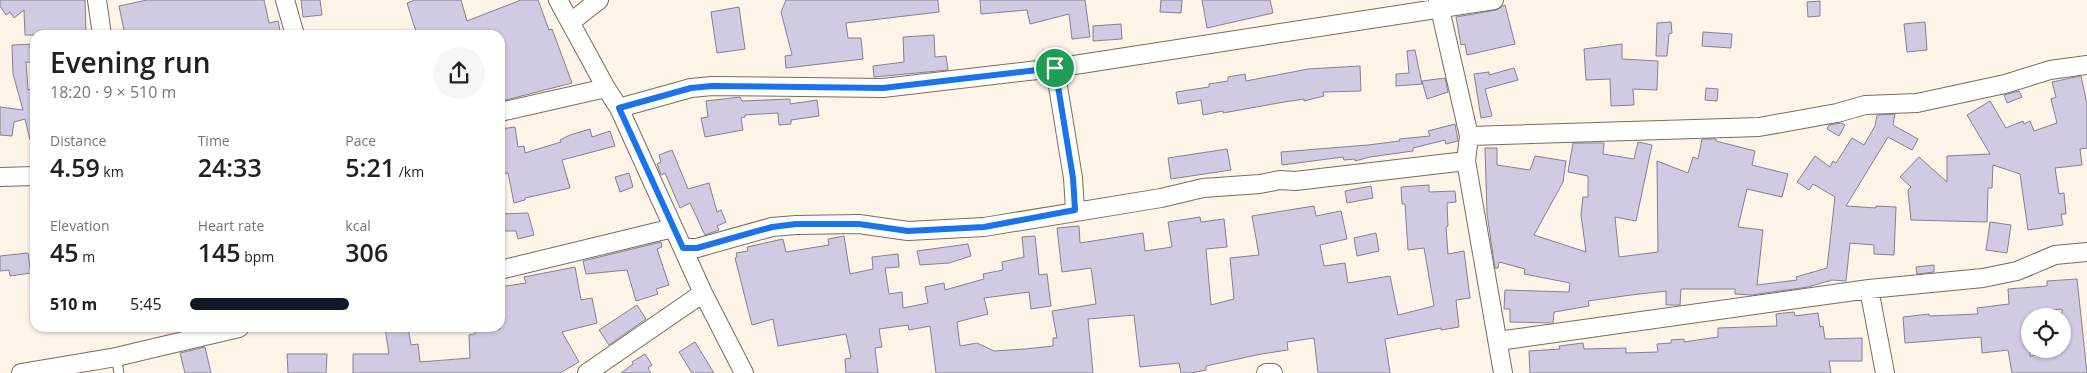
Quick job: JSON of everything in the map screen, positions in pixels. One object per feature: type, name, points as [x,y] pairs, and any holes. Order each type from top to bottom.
[{"type":"street","points":[[97,0],[101,30]]},
{"type":"street","points":[[285,0],[294,30]]},
{"type":"street","points":[[558,0],[619,108],[703,292],[744,373]]},
{"type":"street","points":[[571,22],[599,0]]},
{"type":"street","points":[[619,108],[691,88],[712,86],[883,88],[1055,68],[1439,4],[1494,0]]},
{"type":"street","points":[[1439,4],[1469,136],[1466,161],[1503,373]]},
{"type":"street","points":[[1469,136],[1759,127],[1865,105],[1917,103],[2006,84],[2050,70],[2087,65]]},
{"type":"street","points":[[1055,68],[1073,178],[1075,210]]},
{"type":"street","points":[[505,111],[606,88]]},
{"type":"street","points":[[683,248],[697,248],[772,227],[796,224],[859,224],[908,231],[984,227],[1075,210],[1160,198],[1203,188],[1260,184],[1280,180],[1294,181],[1466,161]]},
{"type":"street","points":[[0,177],[30,176]]},
{"type":"street","points":[[505,269],[673,228]]},
{"type":"street","points":[[1498,342],[1869,289],[1983,278],[2017,271],[2055,256],[2087,252]]},
{"type":"street","points":[[1869,289],[1885,373]]},
{"type":"street","points":[[587,373],[703,292]]},
{"type":"street","points":[[21,373],[118,365],[226,332]]},
{"type":"street","points":[[1266,373],[1273,373]]},
{"type":"building","points":[[0,0],[85,0],[86,30],[30,30],[30,35],[25,35],[24,10],[14,18],[10,12],[6,15],[0,6]]},
{"type":"building","points":[[147,0],[264,0],[269,23],[278,21],[280,30],[124,30],[119,6]]},
{"type":"building","points":[[301,0],[320,0],[322,15],[303,17]]},
{"type":"building","points":[[415,0],[461,0],[467,21],[521,0],[538,0],[549,30],[552,29],[572,83],[505,100],[505,30],[415,30],[407,3]]},
{"type":"building","points":[[786,0],[938,0],[939,12],[846,23],[848,38],[861,38],[863,59],[786,68],[785,56],[792,55],[781,12]]},
{"type":"building","points":[[980,0],[1085,0],[1090,37],[1072,39],[1069,14],[1030,24],[1027,10],[981,14]]},
{"type":"building","points":[[1161,0],[1182,0],[1181,13],[1160,12]]},
{"type":"building","points":[[1202,0],[1270,0],[1273,13],[1207,28]]},
{"type":"building","points":[[1820,1],[1820,16],[1808,17],[1807,2]]},
{"type":"building","points":[[1505,5],[1515,44],[1467,55],[1465,44],[1461,45],[1456,17],[1496,10]]},
{"type":"building","points":[[739,7],[745,49],[717,53],[711,12]]},
{"type":"building","points":[[1671,22],[1672,33],[1669,34],[1667,56],[1656,56],[1657,23]]},
{"type":"building","points":[[1925,22],[1927,50],[1907,52],[1904,24]]},
{"type":"building","points":[[1121,24],[1122,39],[1093,41],[1093,26]]},
{"type":"building","points":[[1703,32],[1732,34],[1731,48],[1702,46]]},
{"type":"building","points":[[934,35],[935,57],[946,56],[948,70],[874,77],[873,66],[904,62],[903,37]]},
{"type":"building","points":[[30,44],[30,62],[26,62],[28,90],[30,89],[30,140],[25,119],[14,122],[12,136],[0,135],[0,107],[23,110],[13,74],[12,45]]},
{"type":"building","points":[[1622,44],[1622,59],[1658,61],[1657,90],[1633,89],[1634,105],[1611,106],[1610,79],[1586,80],[1584,49]]},
{"type":"building","points":[[1415,50],[1422,84],[1396,86],[1396,74],[1409,73],[1407,51]]},
{"type":"building","points":[[1360,66],[1361,91],[1323,92],[1324,96],[1304,101],[1304,99],[1203,115],[1201,100],[1178,104],[1176,92],[1209,87],[1209,84],[1228,81],[1228,77],[1245,74],[1246,81],[1308,69]]},
{"type":"building","points":[[1514,68],[1518,80],[1485,89],[1492,116],[1481,118],[1474,74],[1489,72],[1489,75]]},
{"type":"building","points":[[2081,76],[2087,104],[2087,148],[2080,149],[2082,165],[2055,168],[2059,194],[2064,193],[2066,214],[2061,214],[2063,225],[2028,230],[2020,174],[1993,165],[1992,188],[1988,188],[1987,222],[1911,220],[1908,190],[1911,187],[1900,177],[1919,157],[1947,182],[1947,156],[1990,154],[1967,115],[1990,101],[2006,128],[2023,121],[2024,124],[2030,121],[2034,131],[2057,123],[2051,99],[2056,97],[2052,82]]},
{"type":"building","points":[[1445,78],[1448,92],[1427,99],[1422,81]]},
{"type":"building","points":[[1706,88],[1718,89],[1717,101],[1705,100]]},
{"type":"building","points":[[2019,91],[2022,97],[2007,103],[2004,95]]},
{"type":"building","points":[[740,97],[742,101],[790,99],[790,104],[817,100],[819,116],[791,120],[791,124],[779,125],[778,113],[745,115],[745,117],[741,118],[743,130],[705,137],[701,118],[708,117],[706,101]]},
{"type":"building","points":[[1895,114],[1893,125],[1918,139],[1912,150],[1888,137],[1846,206],[1896,207],[1894,255],[1874,254],[1874,245],[1850,243],[1846,281],[1832,280],[1808,287],[1751,295],[1735,294],[1735,289],[1681,289],[1680,305],[1666,305],[1666,291],[1631,295],[1588,301],[1589,306],[1554,312],[1553,323],[1510,322],[1510,309],[1504,309],[1505,290],[1569,292],[1570,283],[1524,274],[1525,269],[1499,262],[1498,268],[1495,268],[1487,214],[1485,148],[1497,148],[1497,165],[1530,170],[1535,156],[1566,161],[1563,182],[1534,235],[1586,252],[1581,215],[1583,197],[1588,197],[1588,176],[1568,172],[1573,143],[1604,143],[1603,154],[1634,159],[1638,142],[1652,145],[1636,221],[1615,217],[1619,257],[1658,252],[1657,161],[1688,173],[1693,157],[1698,159],[1702,139],[1716,139],[1716,141],[1755,151],[1752,165],[1788,174],[1782,197],[1747,189],[1738,227],[1763,230],[1757,285],[1797,280],[1796,277],[1827,268],[1835,197],[1813,184],[1809,190],[1797,182],[1815,156],[1830,167],[1833,161],[1836,163],[1852,138],[1864,145],[1875,126],[1877,115]]},
{"type":"building","points":[[1841,123],[1845,125],[1839,136],[1827,129],[1829,125]]},
{"type":"building","points":[[1455,124],[1458,141],[1446,144],[1445,140],[1413,148],[1413,151],[1355,161],[1355,159],[1344,160],[1343,157],[1282,165],[1281,152],[1400,141],[1399,139],[1430,136],[1428,131]]},
{"type":"building","points":[[515,127],[518,147],[524,146],[525,153],[561,142],[560,140],[570,135],[590,129],[592,137],[610,131],[615,146],[562,160],[570,188],[525,198],[525,200],[514,203],[508,173],[505,173],[505,128]]},
{"type":"building","points":[[1227,149],[1231,170],[1171,179],[1168,158]]},
{"type":"building","points":[[672,150],[688,189],[709,183],[717,212],[721,210],[726,222],[717,226],[719,230],[705,235],[690,203],[680,208],[665,173],[661,175],[657,164],[661,162],[659,155]]},
{"type":"building","points":[[629,173],[633,187],[620,192],[615,177]]},
{"type":"building","points":[[1429,185],[1429,192],[1455,191],[1456,202],[1447,203],[1448,254],[1464,251],[1470,298],[1456,300],[1459,327],[1441,330],[1441,328],[1385,339],[1390,373],[1318,373],[1314,338],[1287,342],[1288,350],[1206,366],[1206,370],[1191,373],[1181,373],[1179,363],[1140,367],[1134,315],[1088,319],[1093,373],[936,373],[930,326],[909,330],[908,325],[879,329],[882,347],[875,348],[878,373],[846,373],[845,359],[851,358],[846,334],[778,346],[773,319],[752,325],[735,258],[737,257],[736,253],[748,251],[747,247],[783,239],[786,252],[829,245],[828,239],[844,236],[850,274],[873,269],[872,257],[898,254],[899,267],[885,268],[889,294],[902,292],[903,308],[928,303],[925,287],[944,283],[945,290],[984,279],[983,274],[1003,270],[1002,262],[1024,257],[1022,237],[1035,236],[1039,275],[1047,274],[1051,306],[1031,309],[1029,292],[984,298],[988,314],[957,322],[960,346],[977,343],[994,351],[1025,349],[1053,346],[1053,338],[1057,338],[1052,311],[1096,304],[1091,268],[1062,272],[1057,228],[1079,226],[1080,243],[1143,233],[1145,251],[1172,247],[1168,222],[1200,217],[1201,222],[1224,219],[1227,247],[1206,249],[1211,305],[1234,299],[1230,258],[1259,255],[1252,216],[1314,206],[1316,216],[1341,211],[1347,239],[1320,245],[1324,266],[1345,263],[1348,283],[1390,276],[1398,315],[1434,306],[1424,248],[1408,250],[1405,204],[1402,204],[1401,187]]},
{"type":"building","points":[[1371,186],[1373,198],[1347,203],[1345,191]]},
{"type":"building","points":[[528,213],[534,235],[518,239],[516,231],[505,231],[505,214]]},
{"type":"building","points":[[1990,222],[2011,225],[2007,253],[1986,250]]},
{"type":"building","points":[[1376,233],[1379,251],[1357,256],[1354,238]]},
{"type":"building","points":[[661,242],[662,247],[657,249],[669,285],[656,289],[658,294],[636,301],[627,270],[586,274],[583,261]]},
{"type":"building","points":[[968,244],[971,256],[949,263],[920,265],[917,251]]},
{"type":"building","points":[[28,253],[30,273],[10,276],[9,270],[0,271],[0,256]]},
{"type":"building","points":[[1934,265],[1934,272],[1917,274],[1916,267]]},
{"type":"building","points":[[575,267],[581,300],[592,298],[597,323],[562,332],[579,362],[560,373],[353,373],[353,354],[389,354],[386,332],[409,332],[411,345],[418,344],[420,362],[470,358],[469,335],[475,334],[475,332],[505,332],[505,286],[526,283],[524,277]]},
{"type":"building","points":[[2077,279],[2087,373],[2012,373],[2008,350],[1982,353],[1981,337],[1905,343],[1903,317],[1929,314],[1929,316],[1978,314],[1977,308],[2009,304],[2008,289],[2047,286],[2047,281]]},
{"type":"building","points":[[637,305],[646,319],[609,345],[599,330]]},
{"type":"building","points":[[1794,312],[1795,316],[1818,313],[1820,327],[1823,326],[1825,339],[1862,338],[1862,361],[1829,361],[1831,373],[1530,373],[1529,351],[1560,349],[1559,346],[1583,343],[1584,349],[1626,348],[1626,353],[1658,352],[1657,344],[1671,343],[1671,340],[1684,339],[1684,342],[1718,337],[1718,328],[1777,326],[1776,314]]},
{"type":"building","points":[[695,342],[714,373],[692,373],[679,352]]},
{"type":"building","points":[[205,347],[211,373],[185,373],[180,353]]},
{"type":"building","points":[[287,354],[327,354],[326,373],[288,373]]},
{"type":"building","points":[[645,354],[652,365],[648,368],[651,373],[621,373],[633,364],[632,362]]},
{"type":"route","points":[[1055,68],[1073,178],[1075,210],[984,227],[908,231],[886,230],[859,224],[830,222],[796,224],[772,227],[697,248],[683,248],[619,108],[691,88],[712,86],[835,88],[859,86],[883,88],[1055,68]]}]
